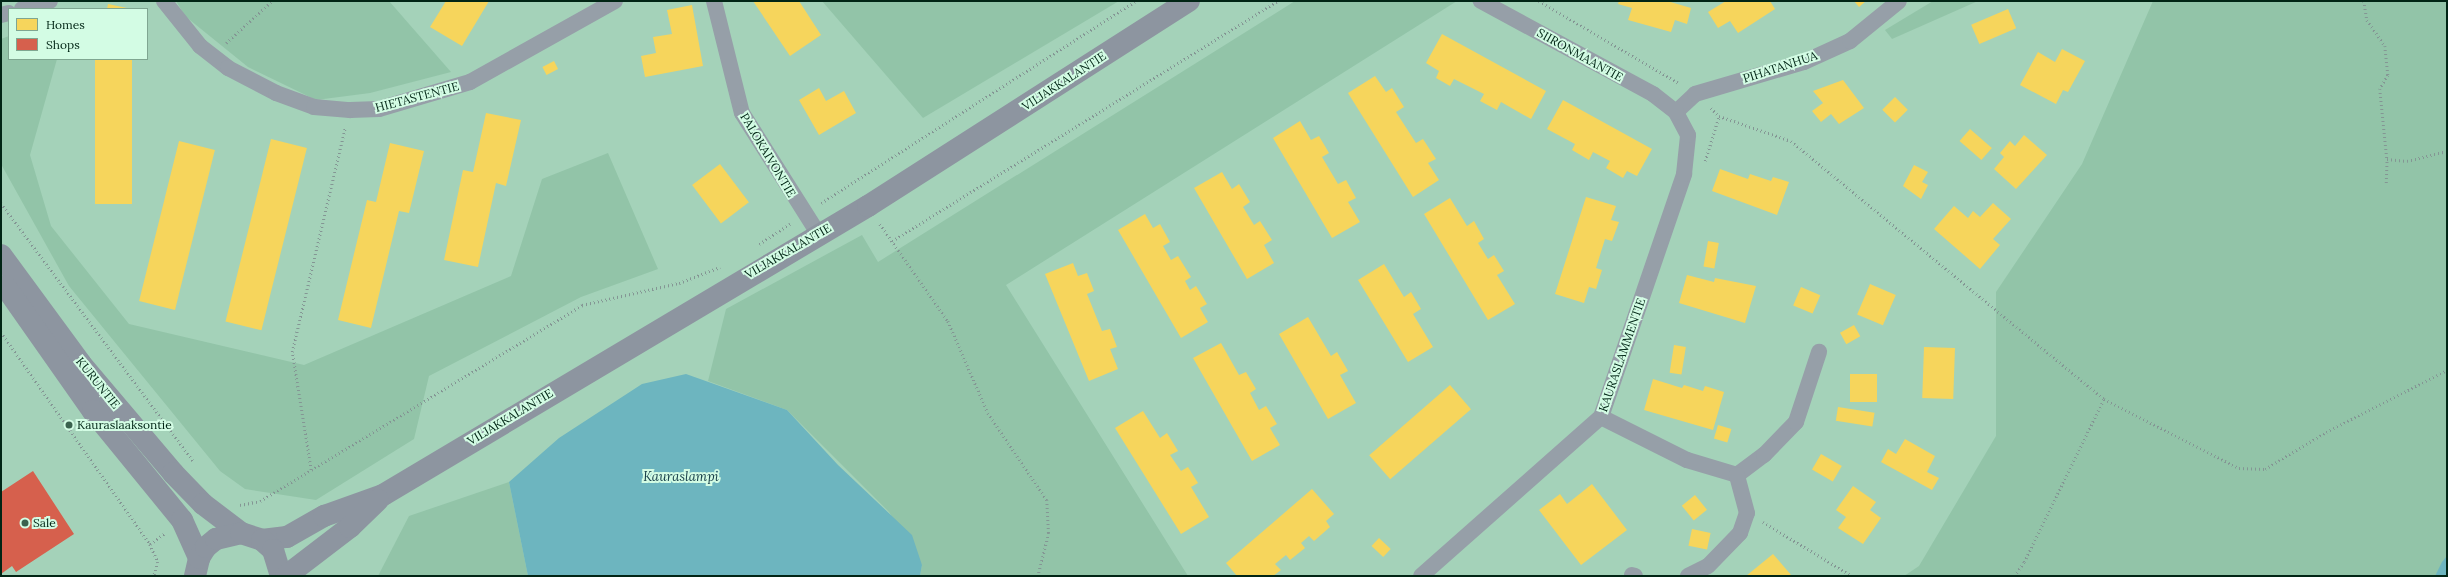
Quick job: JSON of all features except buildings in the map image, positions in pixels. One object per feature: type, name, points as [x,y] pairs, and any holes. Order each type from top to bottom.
[{"type":"main road","name":"VILJAKKALANTIE","points":[[262,540],[287,537],[324,516],[383,495],[818,233],[868,206],[1189,1]]},
{"type":"main road","name":"KURUNTIE","points":[[1,255],[81,364],[173,473],[203,504],[241,533]]},
{"type":"main road","name":"KURUNTIE","points":[[1,280],[93,411],[182,520],[195,570]]},
{"type":"main road","name":"VILJAKKALANTIE","points":[[286,576],[350,527],[383,495]]},
{"type":"main road","points":[[195,570],[216,539],[241,533],[262,540],[273,550],[281,576]]},
{"type":"street","points":[[26,8],[50,1]]},
{"type":"street","name":"HIETASTENTIE","points":[[164,1],[200,46],[212,56],[276,93],[314,107],[350,110],[379,109],[470,82],[615,1]]},
{"type":"street","name":"PALOKAIVONTIE","points":[[714,1],[742,113],[804,215],[818,233]]},
{"type":"street","name":"SIIRONMAANTIE","points":[[1481,1],[1653,94],[1676,112]]},
{"type":"street","name":"PIHATANHUA","points":[[1676,112],[1695,94],[1804,62],[1850,41],[1899,1]]},
{"type":"street","name":"KAURASLAMMENTIE","points":[[1421,576],[1601,417],[1684,174],[1688,135],[1676,112]]},
{"type":"street","points":[[1738,475],[1764,455],[1796,422],[1819,352]]},
{"type":"street","points":[[1601,417],[1687,460],[1738,475]]},
{"type":"street","points":[[1688,576],[1708,566],[1740,533],[1747,513],[1738,475]]},
{"type":"path","points":[[212,56],[272,1]]},
{"type":"path","points":[[752,248],[1136,1]]},
{"type":"path","points":[[1038,576],[1049,533],[1046,500],[988,413],[948,321],[892,241],[1278,1]]},
{"type":"path","points":[[1539,1],[1695,94],[1719,116],[1791,141],[2104,399],[2238,468],[2265,469],[2326,432],[2447,370]]},
{"type":"path","points":[[2364,1],[2367,20],[2385,46],[2388,75],[2380,89],[2387,159],[2386,183]]},
{"type":"path","points":[[311,470],[292,352],[350,110]]},
{"type":"path","points":[[2387,159],[2407,161],[2447,151]]},
{"type":"path","points":[[1,203],[198,466]]},
{"type":"path","points":[[234,504],[260,501],[582,305],[679,283],[726,265]]},
{"type":"path","points":[[1,332],[150,544],[158,562],[154,576]]},
{"type":"path","points":[[2014,576],[2024,562],[2104,399]]},
{"type":"path","points":[[1747,513],[1852,576]]},
{"type":"green space","points":[[176,1],[389,1],[451,72],[370,93],[316,100],[248,67],[185,16]]},
{"type":"green space","points":[[822,1],[1119,1],[923,118]]},
{"type":"green space","points":[[1295,1],[1457,1],[1006,285],[1188,576],[920,576],[922,565],[889,512],[787,410],[708,381],[726,309],[862,235],[878,262]]},
{"type":"green space","points":[[1933,1],[1978,1],[1892,39],[1885,30]]},
{"type":"green space","points":[[2153,1],[2447,1],[2447,556],[2435,576],[1904,576],[1919,566],[1996,436],[1996,292],[2082,164]]},
{"type":"green space","points":[[8,36],[8,60],[57,60],[30,155],[51,226],[129,324],[304,365],[511,276],[542,179],[608,153],[658,269],[581,297],[429,376],[414,439],[316,500],[245,489],[220,471],[69,286],[1,164],[1,39]]},
{"type":"green space","points":[[509,482],[528,576],[378,576],[409,516]]},
{"type":"water","name":"Kauraslampi","points":[[686,374],[787,410],[838,465],[912,535],[922,565],[920,576],[528,576],[509,482],[559,438],[642,384]]},
{"type":"water","points":[[2447,556],[2447,576],[2435,576],[2442,562]]},
{"type":"place","name":"Kauraslaaksontie","points":[[69,425]]},
{"type":"place","name":"Sale","points":[[25,523]]}]
